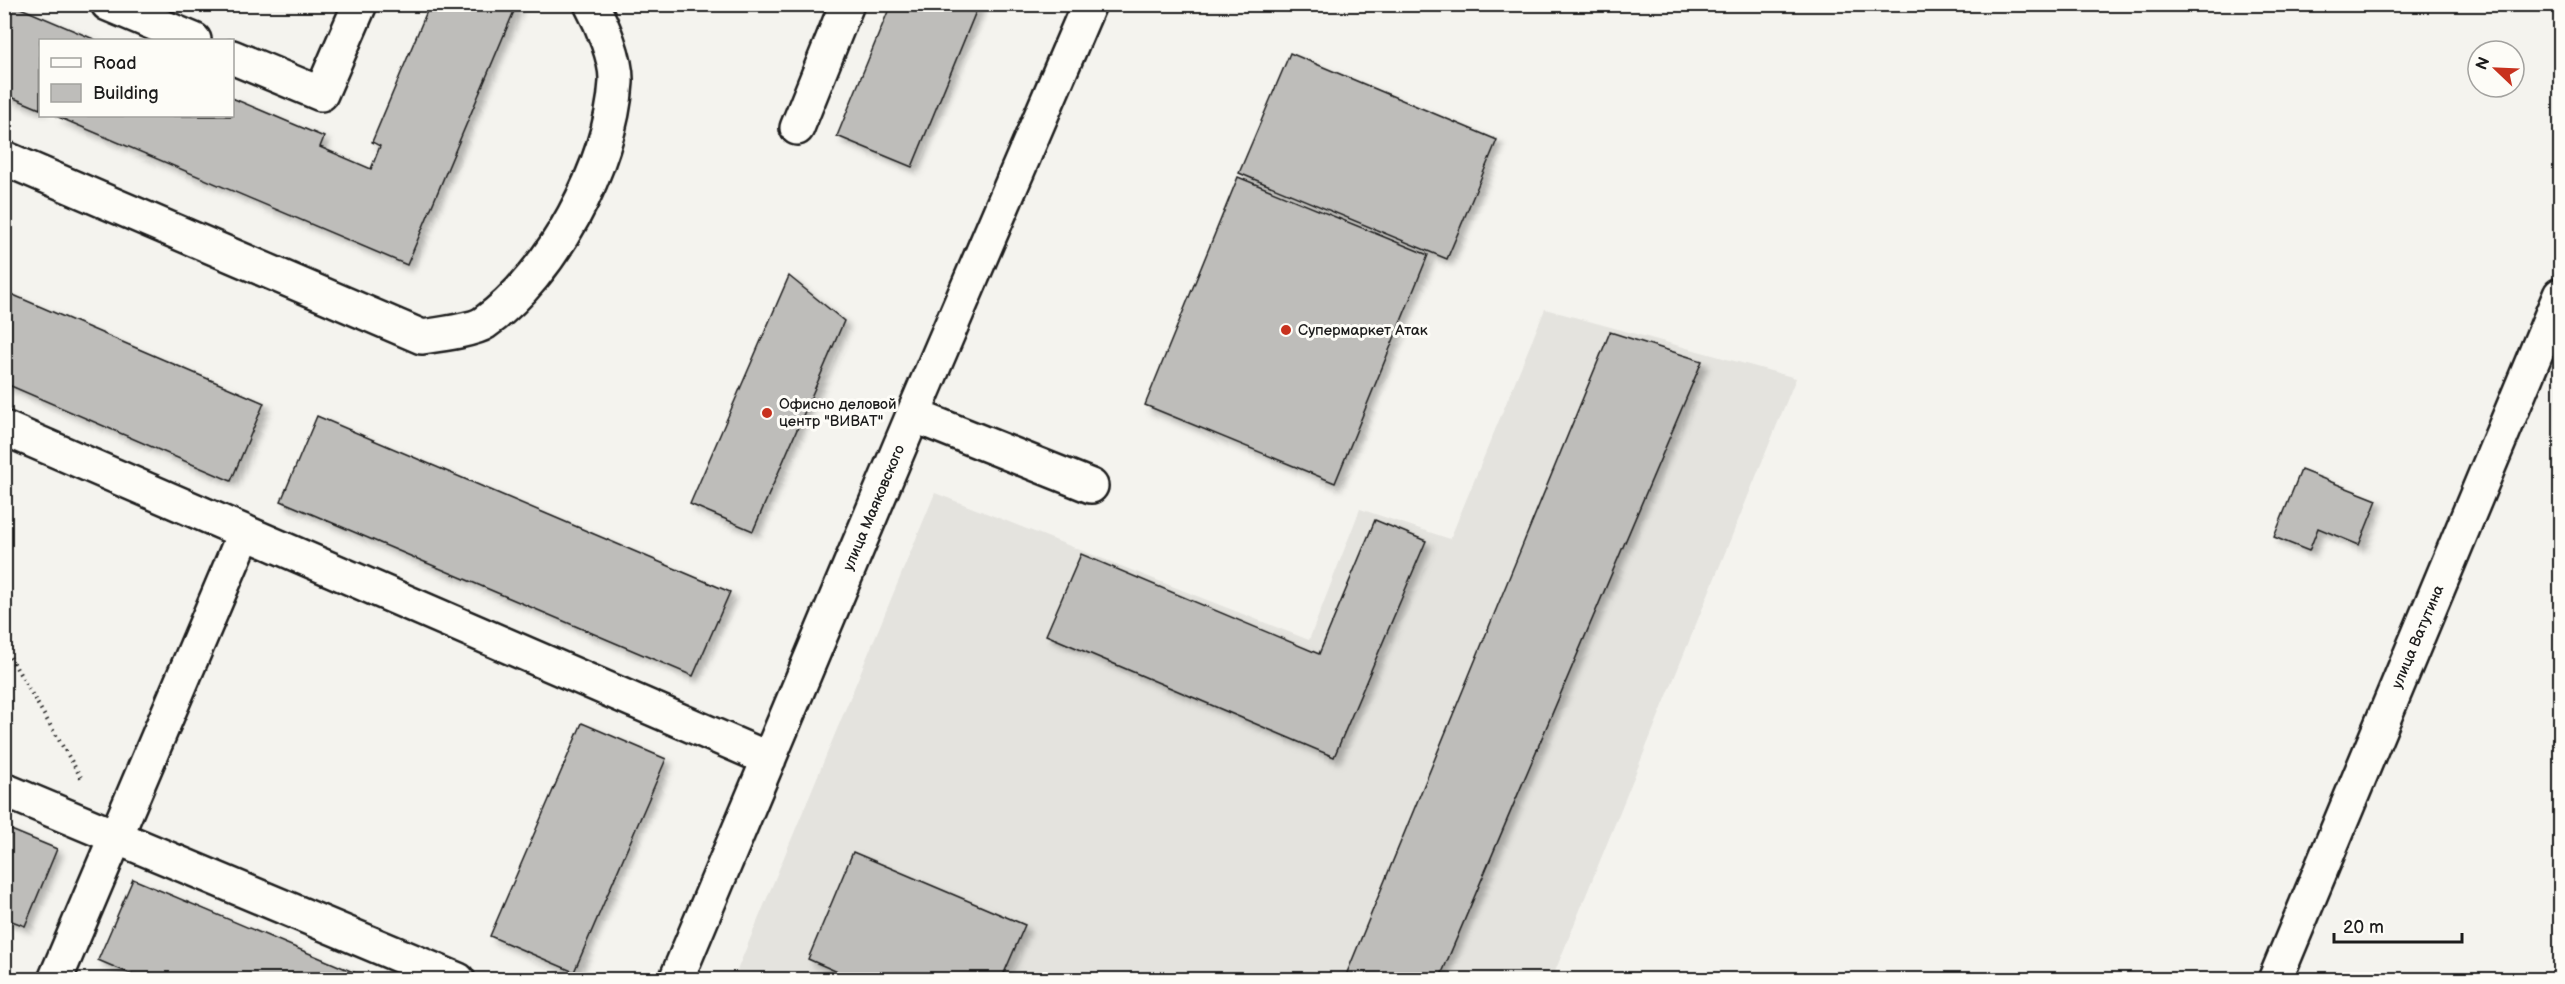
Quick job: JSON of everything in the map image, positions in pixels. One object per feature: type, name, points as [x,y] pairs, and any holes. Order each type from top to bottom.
[{"type":"street","points":[[108,4],[192,39]]},
{"type":"street","points":[[234,58],[321,94],[360,4]]},
{"type":"street","points":[[4,158],[422,338],[482,324],[531,279],[575,216],[604,150],[616,80],[604,28],[591,4]]},
{"type":"street","points":[[797,128],[847,4]]},
{"type":"street","name":"улица Маяковского","points":[[676,980],[913,415],[1089,4]]},
{"type":"street","name":"улица Ватутина","points":[[2275,980],[2560,295]]},
{"type":"street","points":[[913,415],[1091,486]]},
{"type":"street","points":[[4,428],[769,759]]},
{"type":"street","points":[[55,980],[245,532]]},
{"type":"street","points":[[4,790],[458,980]]},
{"type":"path","points":[[4,647],[87,787]]},
{"type":"shaded area","points":[[1545,309],[1796,378],[1552,979],[733,980],[935,493],[1309,640],[1360,509],[1450,539]]},
{"type":"building","points":[[4,4],[11,4],[94,39],[39,39],[39,109],[4,94]]},
{"type":"building","points":[[430,4],[517,4],[407,265],[58,117],[234,117],[234,99],[324,137],[320,147],[371,169],[380,146],[372,142]]},
{"type":"building","points":[[891,4],[979,4],[912,167],[837,136]]},
{"type":"building","points":[[1290,53],[1497,140],[1447,259],[1239,173]]},
{"type":"building","name":"Супермаркет Атак","points":[[1238,177],[1428,255],[1335,483],[1145,405]]},
{"type":"building","name":"Офисно деловой центр \"ВИВАТ\"","points":[[789,276],[844,321],[753,531],[690,504]]},
{"type":"building","points":[[4,291],[264,403],[231,481],[4,383]]},
{"type":"building","points":[[1610,332],[1702,361],[1439,980],[1344,980]]},
{"type":"building","points":[[317,416],[730,592],[693,676],[281,501]]},
{"type":"building","points":[[2301,470],[2377,500],[2359,545],[2318,528],[2309,551],[2274,537]]},
{"type":"building","points":[[1375,520],[1426,541],[1334,757],[1046,635],[1081,554],[1319,654]]},
{"type":"building","points":[[582,723],[666,759],[574,972],[490,936]]},
{"type":"building","points":[[4,827],[57,849],[25,926],[4,918]]},
{"type":"building","points":[[853,852],[1025,925],[1001,980],[856,980],[808,959]]},
{"type":"building","points":[[133,879],[372,980],[145,980],[98,960]]},
{"type":"place","name":"Супермаркет Атак","points":[[1286,330]]},
{"type":"place","name":"Офисно деловой центр \"ВИВАТ\"","points":[[767,413]]}]
